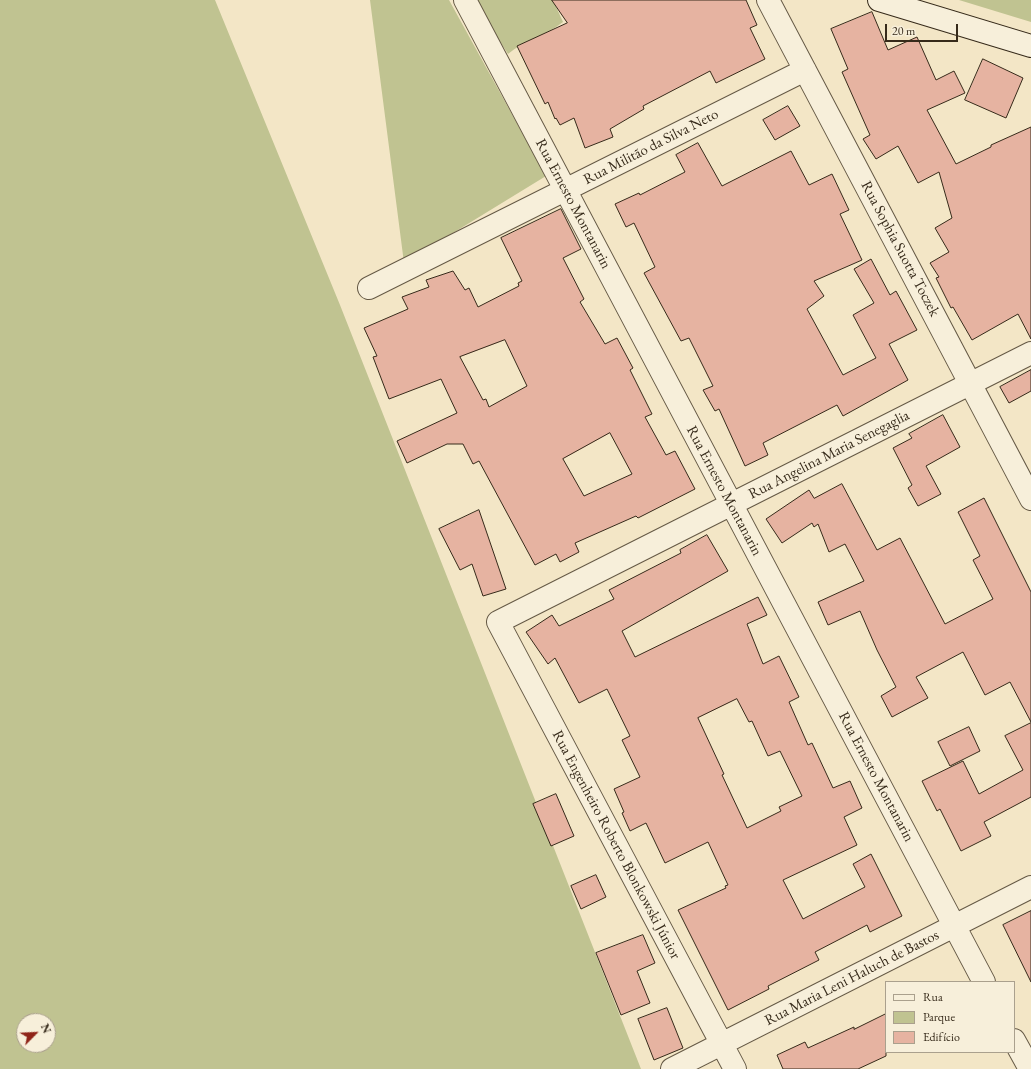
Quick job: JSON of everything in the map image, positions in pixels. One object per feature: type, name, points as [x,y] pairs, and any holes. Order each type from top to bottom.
[{"type":"street","name":"Rua Ernesto Montanarin","points":[[465,0],[983,981]]},
{"type":"street","name":"Rua Sophia Suotta Toczek","points":[[768,0],[1031,499]]},
{"type":"street","points":[[879,0],[1031,46]]},
{"type":"street","name":"Rua Militão da Silva Neto","points":[[369,288],[805,70]]},
{"type":"street","name":"Rua Angelina Maria Senegaglia","points":[[498,622],[1031,353]]},
{"type":"street","name":"Rua Engenheiro Roberto Blonkowski Júnior","points":[[498,622],[734,1069]]},
{"type":"street","name":"Rua Maria Leni Haluch de Bastos","points":[[672,1069],[1031,887]]},
{"type":"street","points":[[1015,1042],[1030,1069]]},
{"type":"green space","points":[[0,0],[215,0],[340,305],[641,1069],[0,1069]]},
{"type":"green space","points":[[370,0],[449,0],[546,176],[404,263]]},
{"type":"green space","points":[[473,0],[553,0],[563,22],[514,49],[508,54]]},
{"type":"green space","points":[[959,0],[1031,0],[1031,22]]},
{"type":"building","points":[[552,0],[746,0],[757,25],[750,28],[765,59],[716,83],[710,71],[643,106],[644,109],[610,129],[613,137],[585,148],[574,118],[560,125],[556,118],[555,119],[548,102],[545,104],[517,46],[567,23]]},
{"type":"building","points":[[872,12],[888,50],[917,37],[936,80],[954,71],[965,93],[927,110],[956,164],[991,147],[991,145],[1031,127],[1031,339],[1018,314],[972,340],[953,307],[951,308],[936,278],[939,277],[930,263],[949,252],[935,228],[952,218],[939,172],[918,183],[898,146],[876,159],[863,139],[870,135],[842,72],[848,69],[831,29]]},
{"type":"building","points":[[983,59],[1023,78],[1006,118],[965,100]]},
{"type":"building","points":[[788,106],[800,126],[775,140],[763,120]]},
{"type":"building","points":[[698,143],[722,186],[791,151],[809,185],[832,174],[849,210],[840,214],[862,260],[814,281],[824,296],[807,309],[843,375],[876,358],[853,315],[874,303],[854,269],[871,259],[890,295],[896,291],[917,330],[889,344],[908,380],[843,416],[837,405],[763,443],[768,455],[745,466],[719,409],[715,411],[703,390],[713,386],[689,338],[681,341],[644,273],[655,267],[634,223],[626,227],[615,204],[639,193],[640,195],[685,172],[676,155]]},
{"type":"building","points":[[561,209],[581,249],[563,258],[584,299],[580,302],[605,344],[617,338],[633,368],[630,370],[652,414],[645,417],[666,455],[675,451],[695,489],[638,518],[636,516],[575,543],[579,552],[560,562],[556,554],[535,565],[479,461],[473,464],[463,444],[447,444],[407,463],[397,441],[457,413],[441,379],[389,399],[373,357],[377,356],[364,328],[408,309],[402,297],[429,287],[426,280],[453,271],[465,290],[469,288],[478,307],[519,286],[518,283],[522,281],[501,238]],"holes":[[[505,340],[527,386],[489,407],[486,399],[483,400],[460,357]],[[610,433],[632,474],[584,496],[563,459]]]},
{"type":"building","points":[[1031,370],[1031,391],[1009,403],[1000,387]]},
{"type":"building","points":[[943,415],[960,447],[926,466],[941,494],[918,506],[908,488],[912,485],[893,448],[912,438],[909,434]]},
{"type":"building","points":[[842,484],[877,550],[900,538],[945,624],[993,599],[973,560],[980,556],[958,512],[984,498],[1031,592],[1031,722],[1010,682],[985,695],[963,652],[916,677],[928,698],[892,717],[881,696],[896,687],[877,650],[860,611],[828,625],[818,602],[864,581],[845,544],[829,552],[818,524],[814,527],[812,523],[782,543],[766,519],[809,490],[814,498]]},
{"type":"building","points":[[479,510],[506,589],[483,596],[472,564],[460,570],[439,529]]},
{"type":"building","points":[[707,535],[728,571],[622,631],[635,657],[758,597],[767,615],[747,624],[763,664],[779,656],[799,697],[789,702],[808,745],[812,743],[833,788],[850,781],[862,808],[844,817],[857,845],[783,880],[803,919],[865,887],[853,864],[871,854],[902,916],[870,932],[867,925],[815,952],[819,960],[768,986],[769,989],[728,1010],[678,910],[726,888],[725,886],[728,885],[708,842],[665,863],[646,823],[630,831],[614,789],[640,777],[622,740],[630,736],[607,689],[579,703],[555,658],[548,664],[526,632],[552,615],[559,626],[614,599],[609,590],[681,553],[680,550]],"holes":[[[737,699],[749,722],[752,721],[768,756],[780,751],[802,796],[779,807],[781,811],[747,828],[722,775],[724,774],[698,718]]]},
{"type":"building","points":[[1031,723],[1031,797],[984,822],[991,836],[961,851],[940,809],[937,811],[922,781],[963,761],[979,794],[1023,770],[1005,736]]},
{"type":"building","points":[[969,727],[980,751],[950,766],[938,742]]},
{"type":"building","points":[[556,794],[574,836],[551,846],[533,804]]},
{"type":"building","points":[[596,875],[606,897],[581,909],[571,886]]},
{"type":"building","points":[[1031,911],[1031,982],[1003,925]]},
{"type":"building","points":[[643,935],[655,963],[637,971],[650,1003],[621,1015],[596,953]]},
{"type":"building","points":[[667,1008],[683,1048],[654,1060],[638,1019]]},
{"type":"building","points":[[885,1014],[886,1056],[858,1069],[783,1069],[777,1055],[805,1042],[808,1048],[854,1027],[854,1029]]}]
